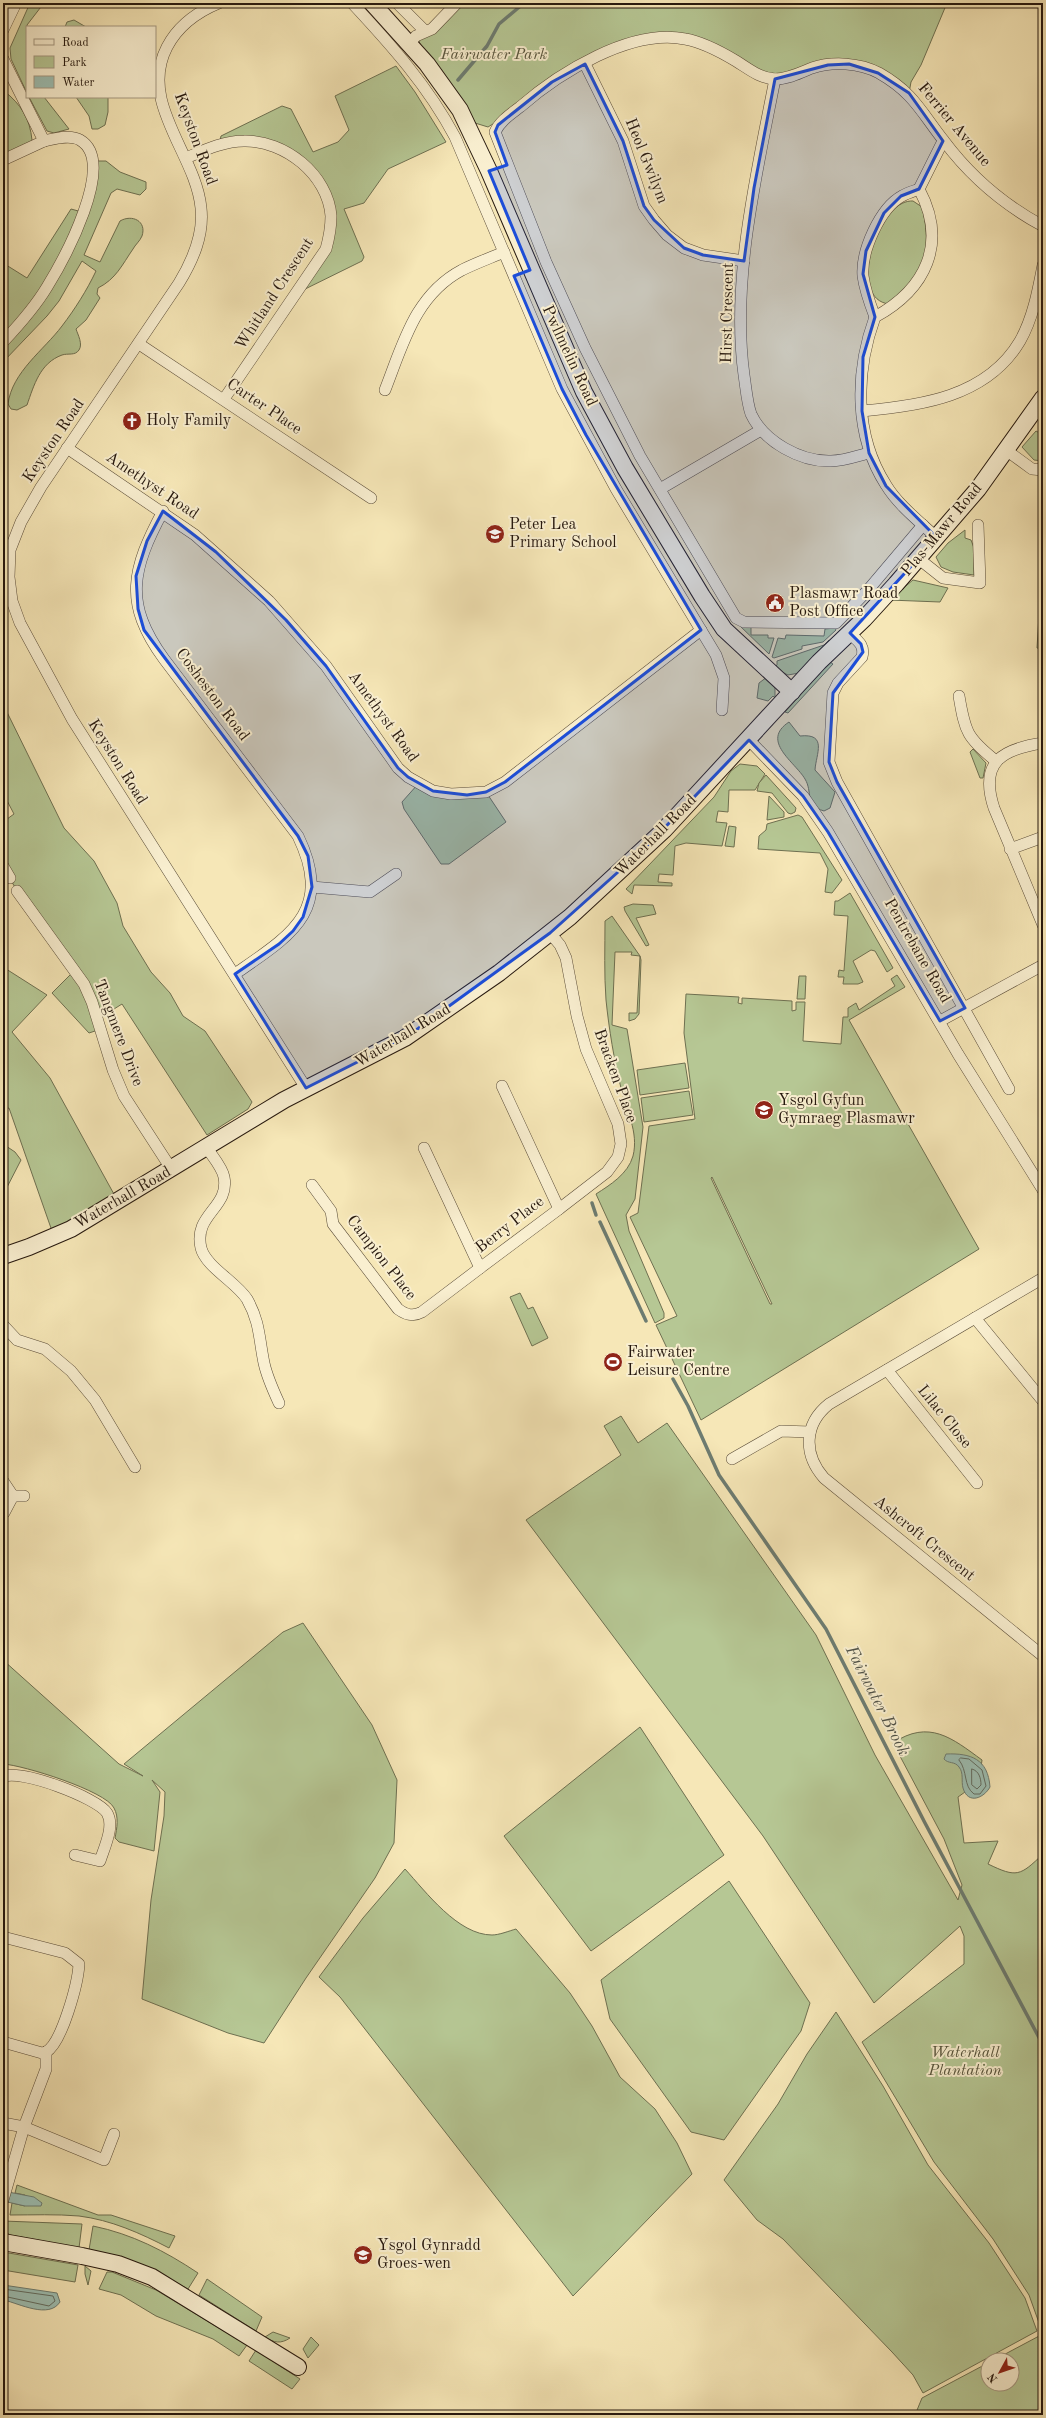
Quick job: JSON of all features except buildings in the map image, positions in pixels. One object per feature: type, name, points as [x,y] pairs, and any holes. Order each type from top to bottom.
[{"type":"street","points":[[3,30],[16,3]]},
{"type":"street","name":"Keyston Road","points":[[219,3],[181,26],[162,56],[159,79],[162,105],[186,158],[197,187],[202,210],[197,249],[180,283],[41,487],[21,522],[10,550],[9,578],[12,601],[29,642],[72,719],[306,1088]]},
{"type":"street","name":"Pwllmelin Road","points":[[352,3],[403,59],[442,113],[455,137],[565,395],[616,489],[722,667],[724,678],[722,710]]},
{"type":"street","name":"Pwllmelin Road","points":[[372,3],[445,87],[474,138],[584,392],[626,468],[713,612],[728,633],[792,692]]},
{"type":"street","points":[[397,3],[425,31]]},
{"type":"street","points":[[408,44],[425,31],[432,29],[457,3]]},
{"type":"street","name":"Ferrier Avenue","points":[[507,164],[495,132],[498,125],[552,82],[628,43],[667,37],[686,39],[714,49],[759,75],[775,79],[792,77],[828,65],[865,67],[878,73],[909,93],[943,141],[978,179],[999,198],[1019,213],[1043,226]]},
{"type":"street","points":[[3,59],[44,141]]},
{"type":"street","name":"Heol Gwilym","points":[[585,64],[623,141],[644,206],[654,220],[667,235],[684,248],[703,255],[744,261]]},
{"type":"street","name":"Hirst Crescent","points":[[775,79],[754,188],[744,261],[741,339],[743,365],[751,414],[761,430],[782,446],[814,459],[831,461],[869,453]]},
{"type":"street","points":[[3,160],[44,141],[68,137],[80,140],[88,149],[94,161],[95,171],[82,213],[59,268],[23,320],[3,342]]},
{"type":"street","name":"Whitland Crescent","points":[[186,158],[215,146],[246,141],[282,150],[307,168],[317,180],[326,197],[331,215],[330,233],[322,256],[224,399]]},
{"type":"street","points":[[937,538],[886,486],[869,453],[862,411],[860,387],[863,357],[875,317],[866,292],[863,274],[866,251],[871,235],[884,213],[901,196],[919,189],[943,141]]},
{"type":"street","points":[[489,171],[507,164]]},
{"type":"street","name":"Pwllmelin Road","points":[[507,164],[546,262],[585,348],[623,423],[726,603]]},
{"type":"street","points":[[875,317],[894,307],[913,289],[923,274],[931,250],[931,231],[927,203],[919,189]]},
{"type":"street","points":[[385,390],[415,316],[433,291],[462,270],[504,252]]},
{"type":"street","points":[[862,411],[936,401],[959,393],[994,371],[1020,341],[1035,304],[1043,266]]},
{"type":"street","points":[[514,276],[530,270]]},
{"type":"street","name":"Carter Place","points":[[139,344],[371,498]]},
{"type":"street","name":"Plas-Mawr Road","points":[[749,740],[792,692],[919,559],[978,489],[1043,398]]},
{"type":"street","points":[[660,489],[761,430]]},
{"type":"street","name":"Amethyst Road","points":[[68,448],[163,512],[216,552],[269,601],[326,666],[398,768],[418,784],[433,791],[468,795],[486,792],[505,782],[701,630]]},
{"type":"street","points":[[1006,450],[1032,470],[1043,470]]},
{"type":"street","name":"Cosheston Road","points":[[163,512],[147,541],[136,576],[138,609],[144,630],[164,659],[298,836],[308,856],[312,888],[308,905],[293,931],[235,974]]},
{"type":"street","name":"Plas-Mawr Road","points":[[726,603],[736,618],[744,622],[831,624],[840,621],[923,525]]},
{"type":"street","points":[[919,559],[943,578],[980,583],[978,525]]},
{"type":"street","points":[[671,580],[688,570]]},
{"type":"street","points":[[713,612],[726,603]]},
{"type":"street","points":[[849,633],[861,644],[863,652],[862,657],[838,683],[833,693],[829,762],[837,782],[965,1008],[1009,1089]]},
{"type":"street","points":[[959,696],[963,724],[969,738],[996,761]]},
{"type":"street","name":"Waterhall Road","points":[[3,1256],[29,1247],[71,1229],[172,1170],[255,1117],[306,1088],[405,1038],[499,973],[550,933],[646,847],[749,740]]},
{"type":"street","name":"Pentrebane Road","points":[[749,740],[803,796],[828,832],[940,1021],[1043,1190]]},
{"type":"street","points":[[1043,743],[1021,746],[1007,752],[996,761],[989,781],[989,792],[1010,849],[1043,925]]},
{"type":"street","points":[[1010,849],[1043,837]]},
{"type":"street","points":[[3,866],[10,878]]},
{"type":"street","points":[[312,888],[370,892],[396,874]]},
{"type":"street","name":"Tangmere Drive","points":[[17,891],[84,984],[92,1002],[108,1055],[124,1096],[172,1170]]},
{"type":"street","name":"Bracken Place","points":[[550,933],[560,945],[566,958],[577,1016],[586,1049],[618,1124],[621,1144],[618,1157],[607,1172],[559,1209]]},
{"type":"street","points":[[940,1021],[1043,965]]},
{"type":"street","name":"Berry Place","points":[[424,1148],[480,1268],[559,1209],[502,1086]]},
{"type":"street","points":[[207,1148],[224,1176],[224,1192],[218,1205],[205,1217],[199,1233],[201,1249],[214,1267],[244,1295],[254,1313],[260,1330],[269,1382],[279,1403]]},
{"type":"street","name":"Campion Place","points":[[312,1185],[331,1211],[333,1224],[398,1309],[404,1314],[417,1315],[422,1312],[480,1268]]},
{"type":"street","name":"Ashcroft Crescent","points":[[1043,1278],[829,1404],[818,1414],[810,1432],[808,1442],[811,1458],[824,1478],[1043,1656]]},
{"type":"street","points":[[975,1318],[1043,1401]]},
{"type":"street","points":[[4,1330],[17,1340],[45,1349],[71,1371],[95,1400],[135,1467]]},
{"type":"street","name":"Lilac Close","points":[[887,1370],[977,1483]]},
{"type":"street","points":[[732,1459],[781,1431],[810,1432]]},
{"type":"street","points":[[3,1481],[19,1496],[4,1513]]},
{"type":"street","points":[[5,1776],[44,1782],[99,1804],[108,1814],[110,1828],[100,1861],[75,1855]]},
{"type":"street","points":[[3,1937],[65,1953],[79,1964],[76,1987],[56,2042],[46,2052],[46,2069],[24,2127],[3,2200]]},
{"type":"street","points":[[3,2042],[46,2052]]},
{"type":"street","points":[[3,2123],[24,2127],[104,2160],[114,2134]]},
{"type":"street","points":[[3,2242],[118,2264],[152,2276],[298,2367]]},
{"type":"highlighted area","points":[[585,64],[623,141],[644,206],[654,220],[684,248],[703,255],[744,261],[754,188],[775,79],[828,65],[849,64],[878,73],[909,93],[943,141],[919,189],[901,196],[884,213],[866,251],[863,274],[875,317],[863,357],[862,411],[869,453],[886,486],[937,538],[850,633],[861,644],[863,652],[833,693],[829,762],[837,782],[965,1008],[940,1021],[828,832],[803,796],[749,740],[646,847],[550,933],[405,1038],[306,1088],[235,974],[279,944],[293,931],[303,917],[312,887],[308,856],[298,836],[144,630],[138,609],[136,576],[147,541],[163,511],[216,552],[286,620],[326,666],[398,768],[408,777],[433,791],[467,795],[486,792],[505,782],[701,630],[586,435],[562,389],[514,276],[530,270],[489,171],[507,165],[495,132],[498,125],[552,82]]},
{"type":"green space","points":[[30,3],[44,3],[26,26],[26,91],[11,59],[10,48]]},
{"type":"green space","name":"Fairwater Park","points":[[457,3],[947,3],[921,65],[911,82],[909,93],[849,64],[775,79],[686,39],[614,48],[488,127],[475,123],[459,96],[421,47],[419,41],[425,31]]},
{"type":"green space","points":[[74,20],[84,26],[65,26],[67,22]]},
{"type":"green space","points":[[396,66],[415,92],[446,142],[388,169],[364,203],[344,209],[364,257],[362,261],[297,293],[315,268],[331,215],[307,168],[263,144],[219,145],[221,136],[282,106],[291,109],[313,152],[338,142],[349,130],[335,96]]},
{"type":"green space","points":[[4,91],[24,112],[31,132],[32,140],[23,150],[3,162]]},
{"type":"green space","points":[[30,98],[45,98],[69,129],[54,133],[47,131]]},
{"type":"green space","points":[[77,98],[108,98],[108,112],[105,125],[98,129],[92,129],[89,116]]},
{"type":"green space","points":[[94,161],[106,161],[120,172],[146,182],[146,189],[140,195],[117,189],[111,193],[84,255],[100,262],[120,221],[125,219],[134,219],[140,223],[143,231],[142,236],[114,276],[98,288],[97,294],[100,298],[86,320],[76,329],[80,342],[79,350],[73,354],[62,355],[48,363],[35,382],[27,405],[17,410],[11,409],[8,404],[11,392],[22,372],[67,320],[85,292],[96,271],[82,261],[59,301],[47,316],[3,362],[3,263],[27,278],[71,209],[82,212]]},
{"type":"green space","points":[[913,201],[922,207],[924,214],[926,252],[924,261],[918,276],[889,304],[876,298],[870,286],[868,269],[871,250],[878,231],[888,216],[900,205]]},
{"type":"green space","points":[[1036,431],[1043,435],[1043,461],[1034,460],[1022,447]]},
{"type":"green space","points":[[965,530],[965,538],[971,540],[974,548],[974,575],[953,572],[941,567],[936,557],[948,543]]},
{"type":"green space","points":[[913,580],[948,588],[940,602],[889,600]]},
{"type":"green space","points":[[1039,615],[1043,615],[1042,649],[1037,648]]},
{"type":"green space","points":[[740,626],[751,627],[751,635],[768,635],[768,638],[774,638],[769,654]]},
{"type":"green space","points":[[835,628],[836,630],[823,642],[802,646],[802,649],[774,658],[772,657],[778,638],[785,639],[786,635],[824,636],[825,629]]},
{"type":"green space","points":[[829,640],[831,641],[799,673],[788,675],[774,668],[777,665],[777,661],[824,645]]},
{"type":"green space","points":[[830,662],[833,664],[788,713],[785,712]]},
{"type":"green space","points":[[767,677],[775,688],[775,698],[773,696],[768,701],[757,698],[759,683]]},
{"type":"green space","points":[[3,704],[64,828],[94,861],[117,903],[123,926],[151,972],[170,993],[183,1016],[205,1031],[252,1102],[248,1109],[207,1135],[122,1004],[98,1019],[101,1029],[89,1033],[52,993],[75,970],[17,891],[3,866],[3,822],[14,814],[3,793]]},
{"type":"green space","points":[[789,722],[800,736],[809,736],[817,741],[818,751],[815,770],[835,792],[830,808],[824,811],[811,802],[805,779],[782,751],[779,744],[778,737],[781,729]]},
{"type":"green space","points":[[973,749],[986,763],[983,778],[980,778],[970,752]]},
{"type":"green space","points":[[740,764],[757,766],[765,774],[755,790],[729,790],[728,812],[718,811],[716,822],[727,823],[722,846],[686,843],[675,846],[673,875],[659,874],[658,882],[672,883],[672,886],[634,885],[632,894],[626,889],[714,797],[731,771]]},
{"type":"green space","points":[[766,775],[796,808],[795,812],[791,814],[788,813],[772,793],[757,791],[759,783]]},
{"type":"green space","points":[[418,784],[433,791],[486,792],[506,822],[449,864],[441,864],[404,809],[402,802]]},
{"type":"green space","points":[[769,796],[784,812],[784,817],[767,820]]},
{"type":"green space","points":[[798,815],[802,817],[842,880],[832,893],[825,892],[828,869],[820,853],[758,849],[759,836],[766,830],[767,824]]},
{"type":"green space","points":[[729,826],[736,827],[734,847],[725,846]]},
{"type":"green space","points":[[850,893],[893,968],[887,972],[875,951],[871,950],[853,961],[863,982],[858,984],[843,984],[844,977],[838,977],[839,970],[844,971],[848,916],[834,915],[835,901],[838,901]]},
{"type":"green space","points":[[633,904],[653,905],[656,914],[636,918],[649,945],[646,946],[625,911],[624,907]]},
{"type":"green space","points":[[612,916],[640,956],[631,955],[632,952],[615,952],[612,1025],[627,1029],[643,1127],[635,1199],[626,1215],[629,1231],[664,1313],[664,1318],[655,1323],[596,1194],[613,1183],[623,1174],[631,1162],[634,1147],[633,1130],[623,1096],[614,1055],[606,1000],[605,921]]},
{"type":"green space","points":[[640,956],[639,1014],[635,1019],[629,1021],[629,1013],[637,1013]]},
{"type":"green space","points":[[3,967],[47,995],[12,1032],[50,1078],[115,1196],[52,1231],[9,1108],[3,1109]]},
{"type":"green space","points":[[897,975],[905,987],[849,1020],[979,1249],[701,1420],[656,1325],[677,1316],[630,1217],[638,1213],[649,1126],[695,1119],[684,1033],[686,994],[739,997],[738,1003],[742,1004],[742,998],[792,1001],[792,1011],[796,1010],[796,1002],[805,1002],[803,1041],[841,1044],[843,1017],[848,1017],[848,1008],[856,1003],[859,1010],[895,986],[891,979]],"holes":[[[712,1177],[772,1304],[770,1304],[711,1178]]]},
{"type":"green space","points":[[799,976],[806,976],[805,999],[797,999]]},
{"type":"green space","points":[[685,1063],[689,1088],[640,1095],[637,1070]]},
{"type":"green space","points":[[689,1091],[693,1115],[644,1122],[641,1098]]},
{"type":"green space","points":[[3,1144],[15,1152],[21,1160],[3,1195]]},
{"type":"green space","points":[[520,1293],[528,1309],[533,1307],[548,1338],[532,1346],[510,1297]]},
{"type":"green space","name":"Waterhall Plantation","points":[[621,1416],[638,1443],[667,1423],[816,1635],[875,1755],[958,1900],[962,1885],[944,1839],[893,1743],[918,1732],[940,1734],[982,1760],[979,1782],[958,1797],[964,1843],[998,1841],[988,1864],[1012,1873],[1018,1872],[1029,1867],[1043,1854],[1043,2334],[1029,2295],[993,2239],[934,2162],[862,2042],[964,1964],[964,1936],[960,1926],[874,2003],[763,1836],[526,1520],[621,1455],[604,1426]]},
{"type":"green space","points":[[303,1623],[372,1725],[397,1780],[394,1843],[375,1878],[306,1978],[264,2043],[228,2033],[142,1999],[151,1900],[164,1816],[165,1792],[152,1780],[160,1792],[154,1851],[119,1842],[115,1838],[117,1826],[116,1811],[108,1801],[96,1794],[45,1774],[13,1765],[3,1764],[3,1660],[119,1764],[143,1776],[124,1764],[283,1632]]},
{"type":"green space","points":[[640,1727],[724,1855],[591,1951],[504,1836]]},
{"type":"green space","points":[[405,1869],[444,1911],[467,1928],[479,1933],[492,1935],[501,1934],[516,1929],[570,1993],[592,2026],[620,2077],[655,2109],[677,2143],[692,2174],[573,2296],[340,1997],[319,1977],[363,1918]]},
{"type":"green space","points":[[729,1881],[810,2003],[801,2031],[724,2140],[691,2132],[610,2019],[601,1980]]},
{"type":"green space","points":[[836,2012],[883,2086],[928,2165],[989,2243],[1025,2298],[1037,2331],[998,2352],[980,2352],[980,2362],[923,2393],[913,2375],[892,2352],[783,2239],[757,2220],[724,2180],[778,2104],[807,2054]]},
{"type":"green space","points":[[17,2185],[98,2215],[111,2215],[175,2236],[169,2248],[125,2228],[91,2218],[62,2215],[10,2215],[12,2203],[25,2206],[25,2195],[15,2193]]},
{"type":"green space","points":[[3,2221],[82,2224],[79,2248],[10,2235],[3,2229]]},
{"type":"green space","points":[[93,2226],[107,2229],[148,2244],[198,2273],[188,2289],[159,2273],[89,2250]]},
{"type":"green space","points":[[3,2252],[78,2265],[75,2282],[3,2270]]},
{"type":"green space","points":[[85,2266],[91,2271],[88,2285],[85,2274]]},
{"type":"green space","points":[[107,2272],[112,2272],[156,2290],[247,2345],[239,2356],[213,2339],[156,2316],[121,2295],[99,2289]]},
{"type":"green space","points":[[207,2279],[262,2317],[256,2331],[199,2295]]},
{"type":"green space","points":[[273,2332],[290,2338],[278,2342],[271,2341],[265,2337]]},
{"type":"green space","points":[[1041,2335],[1043,2339],[1043,2415],[915,2415],[922,2398],[980,2367],[980,2392],[1020,2392],[1020,2352],[1009,2352]]},
{"type":"green space","points":[[311,2337],[319,2345],[308,2358],[303,2349]]},
{"type":"green space","points":[[256,2350],[300,2379],[292,2389],[249,2361]]},
{"type":"water","points":[[946,1754],[963,1755],[977,1760],[982,1764],[989,1778],[990,1787],[987,1791],[980,1797],[968,1797],[963,1788],[961,1769],[956,1764],[947,1762],[944,1759]]},
{"type":"water","points":[[3,2191],[34,2197],[42,2203],[41,2206],[25,2206],[3,2201]]},
{"type":"water","points":[[3,2285],[57,2293],[60,2302],[55,2307],[49,2309],[42,2310],[26,2307],[4,2300]]},
{"type":"waterway","name":"Fairwater Brook","points":[[458,80],[487,46],[499,24],[524,3]]},
{"type":"waterway","name":"Fairwater Brook","points":[[592,1203],[596,1215]]},
{"type":"waterway","name":"Fairwater Brook","points":[[600,1222],[646,1321]]},
{"type":"waterway","name":"Fairwater Brook","points":[[673,1379],[688,1406],[719,1475],[826,1629],[925,1823],[1043,2045]]},
{"type":"place","name":"Holy Family","points":[[132,421]]},
{"type":"place","name":"Peter Lea Primary School","points":[[495,534]]},
{"type":"place","name":"Plasmawr Road Post Office","points":[[775,603]]},
{"type":"place","name":"Ysgol Gyfun Gymraeg Plasmawr","points":[[764,1110]]},
{"type":"place","name":"Fairwater Leisure Centre","points":[[613,1362]]},
{"type":"place","name":"Ysgol Gynradd Groes-wen","points":[[363,2255]]}]
